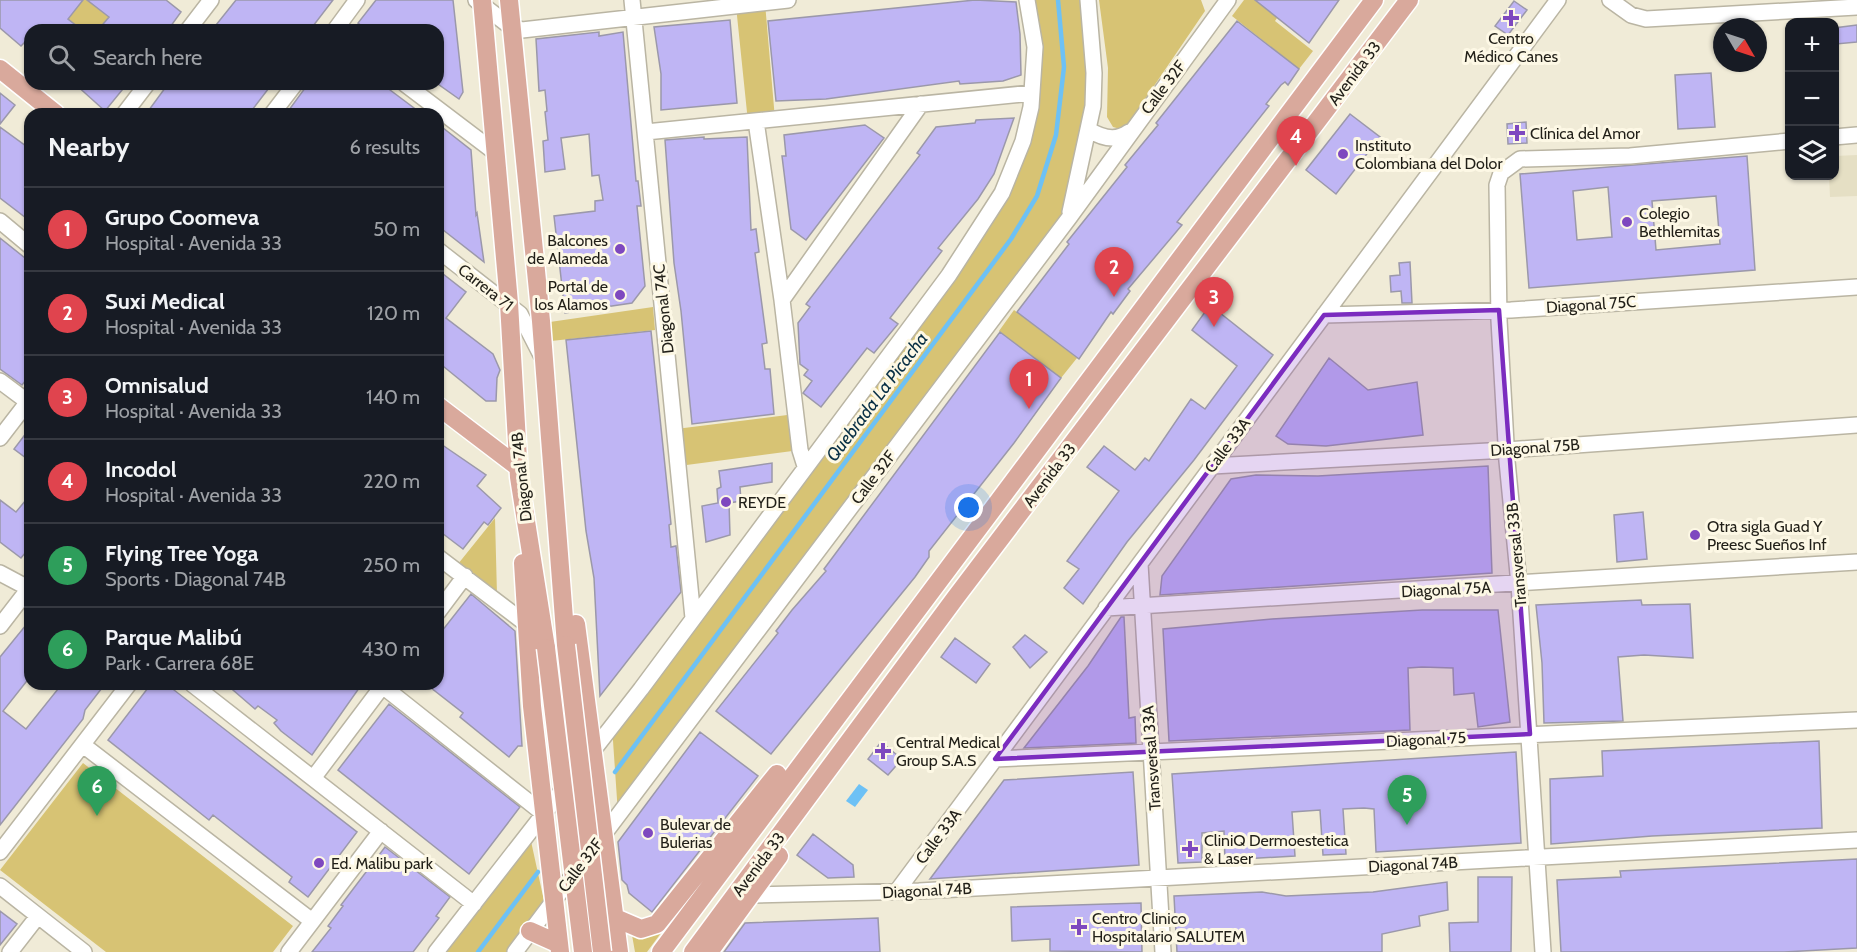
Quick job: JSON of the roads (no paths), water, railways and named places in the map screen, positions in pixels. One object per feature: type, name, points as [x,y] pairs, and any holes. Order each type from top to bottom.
[{"type":"main road","name":"Diagonal 74B","points":[[509,0],[544,362],[566,645],[602,952]]},
{"type":"main road","name":"Avenida 33","points":[[661,952],[864,677],[1374,0]]},
{"type":"main road","name":"Avenida 33","points":[[693,952],[1409,0]]},
{"type":"main road","name":"Diagonal 74B","points":[[480,2],[508,303],[519,472],[546,648],[583,952]]},
{"type":"main road","points":[[0,69],[24,88]]},
{"type":"main road","points":[[26,90],[49,108]]},
{"type":"main road","points":[[444,411],[519,472],[525,623],[532,706],[560,948]]},
{"type":"main road","points":[[549,420],[619,952]]},
{"type":"main road","points":[[613,917],[641,929],[657,924],[665,918],[792,756],[864,677]]},
{"type":"main road","points":[[532,706],[560,712],[577,706],[585,698]]},
{"type":"main road","points":[[709,952],[752,895],[823,792],[869,716]]},
{"type":"main road","points":[[564,788],[575,784],[597,786]]},
{"type":"main road","points":[[530,931],[544,935],[560,948]]},
{"type":"street","points":[[193,24],[211,0]]},
{"type":"street","points":[[339,24],[357,0]]},
{"type":"street","name":"Diagonal 74C","points":[[632,0],[693,618]]},
{"type":"street","points":[[480,2],[511,27],[522,30],[634,18],[749,2],[788,0]]},
{"type":"street","points":[[436,952],[693,618],[949,275],[1002,193],[1023,141],[1032,93],[1035,47],[1028,0]]},
{"type":"street","points":[[1069,218],[1089,130],[1095,73],[1088,0]]},
{"type":"street","name":"Calle 33A","points":[[897,891],[1558,0]]},
{"type":"street","points":[[1610,0],[1631,15],[1646,19],[1857,7]]},
{"type":"street","name":"Calle 32F","points":[[515,952],[1069,218],[1225,1]]},
{"type":"street","points":[[129,108],[142,90]]},
{"type":"street","points":[[277,108],[290,90]]},
{"type":"street","points":[[413,90],[436,108]]},
{"type":"street","points":[[646,132],[1032,93]]},
{"type":"street","points":[[782,300],[921,104]]},
{"type":"street","points":[[444,114],[495,153]]},
{"type":"street","points":[[756,121],[782,300],[800,450],[805,466]]},
{"type":"street","points":[[1089,130],[1109,139],[1122,137],[1131,130]]},
{"type":"street","points":[[1839,137],[1857,135]]},
{"type":"street","name":"Transversal 33B","points":[[1543,952],[1530,734],[1507,450],[1499,310],[1496,195],[1501,173],[1520,159],[1630,156],[1785,141]]},
{"type":"street","points":[[0,221],[24,241]]},
{"type":"street","name":"Carrera 71","points":[[444,255],[508,303],[525,320],[544,362]]},
{"type":"street","name":"Diagonal 75C","points":[[1324,315],[1499,310],[1857,287]]},
{"type":"street","points":[[0,381],[24,397]]},
{"type":"street","points":[[0,438],[24,407]]},
{"type":"street","name":"Diagonal 75B","points":[[1212,466],[1507,450],[1857,425]]},
{"type":"street","points":[[444,561],[525,623]]},
{"type":"street","name":"Diagonal 75A","points":[[1106,608],[1857,562]]},
{"type":"street","name":"Transversal 33A","points":[[1140,564],[1163,952]]},
{"type":"street","points":[[0,573],[24,585]]},
{"type":"street","points":[[444,604],[465,576]]},
{"type":"street","points":[[0,626],[24,596]]},
{"type":"street","points":[[0,852],[124,690]]},
{"type":"street","points":[[200,690],[474,904]]},
{"type":"street","points":[[314,777],[378,690]]},
{"type":"street","points":[[388,690],[544,814]]},
{"type":"street","name":"Diagonal 75","points":[[995,759],[1151,754],[1857,720]]},
{"type":"street","points":[[83,745],[312,921]]},
{"type":"street","points":[[289,952],[381,831]]},
{"type":"street","name":"Diagonal 74B","points":[[752,895],[897,891],[1857,840]]},
{"type":"street","points":[[0,886],[84,952]]},
{"type":"street","points":[[10,952],[38,916]]},
{"type":"water","points":[[859,784],[868,790],[855,807],[846,801]]},
{"type":"waterway","name":"Quebrada La Picacha","points":[[615,772],[1011,239],[1037,196],[1056,135],[1064,67],[1058,0]]},
{"type":"waterway","name":"Quebrada La Picacha","points":[[478,952],[538,872]]},
{"type":"place","name":"Centro Médico Canes","points":[[1511,18]]},
{"type":"place","name":"Clínica del Amor","points":[[1517,133]]},
{"type":"place","name":"Instituto Colombiana del Dolor","points":[[1343,154]]},
{"type":"place","name":"Incodol","points":[[1296,166]]},
{"type":"place","name":"Colegio Bethlemitas","points":[[1627,222]]},
{"type":"place","name":"Balcones de Alameda","points":[[620,249]]},
{"type":"place","name":"Portal de los Alamos","points":[[620,295]]},
{"type":"place","name":"Suxi Medical","points":[[1114,297]]},
{"type":"place","name":"Omnisalud","points":[[1214,327]]},
{"type":"place","name":"Grupo Coomeva","points":[[1029,409]]},
{"type":"place","name":"REYDE","points":[[726,502]]},
{"type":"place","name":"Otra sigla Guad Y Preesc Sueños Inf","points":[[1695,535]]},
{"type":"place","name":"Central Medical Group S.A.S","points":[[883,751]]},
{"type":"place","name":"Parque Malibú","points":[[97,816]]},
{"type":"place","name":"Flying Tree Yoga","points":[[1407,825]]},
{"type":"place","name":"Bulevar de Bulerias","points":[[648,833]]},
{"type":"place","name":"CliniQ Dermoestetica & Laser","points":[[1190,849]]},
{"type":"place","name":"Ed. Malibu park","points":[[319,863]]},
{"type":"place","name":"Centro Clinico Hospitalario SALUTEM","points":[[1079,927]]}]
